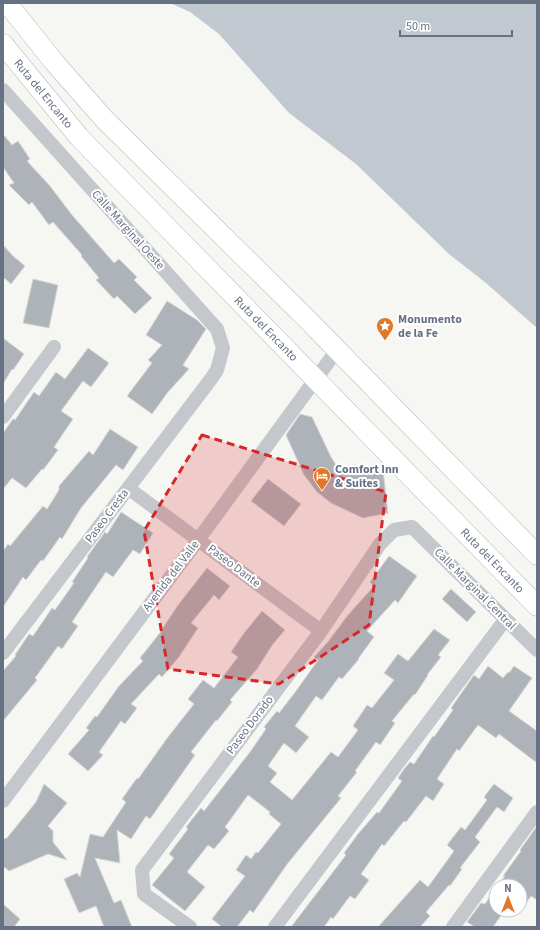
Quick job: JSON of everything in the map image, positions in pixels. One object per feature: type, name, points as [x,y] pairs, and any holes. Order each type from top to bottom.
[{"type":"main road","points":[[7,3],[54,62],[105,120],[337,350],[537,555]]},
{"type":"main road","name":"Ruta del Encanto","points":[[3,44],[79,137],[537,606]]},
{"type":"street","name":"Calle Marginal Oeste","points":[[3,90],[217,329],[223,348],[217,370],[211,379]]},
{"type":"street","points":[[3,417],[54,347]]},
{"type":"street","name":"Avenida del Valle","points":[[3,801],[198,540],[337,350]]},
{"type":"street","name":"Paseo Cresta","points":[[3,652],[211,379]]},
{"type":"street","name":"Paseo Dante","points":[[128,488],[320,631]]},
{"type":"street","name":"Calle Marginal Central","points":[[412,527],[537,650]]},
{"type":"street","name":"Paseo Dorado","points":[[190,927],[144,894],[142,870],[320,631],[380,544],[394,530],[412,527]]},
{"type":"street","points":[[275,927],[505,620]]},
{"type":"street","points":[[453,927],[537,812]]},
{"type":"highlighted area","points":[[202,435],[386,492],[369,625],[279,684],[168,669],[144,531]]},
{"type":"shaded area","points":[[170,3],[537,3],[537,328],[486,283],[449,254],[356,164],[289,113],[219,34],[190,12]]},
{"type":"building","points":[[3,134],[12,145],[18,141],[30,159],[27,161],[50,186],[72,215],[114,263],[119,259],[137,277],[134,280],[152,298],[135,314],[117,296],[114,299],[96,280],[99,278],[81,256],[82,255],[53,222],[49,225],[32,202],[29,205],[9,185],[14,183],[3,167]]},
{"type":"building","points":[[3,245],[25,266],[11,284],[3,277]]},
{"type":"building","points":[[33,279],[58,285],[49,328],[23,323]]},
{"type":"building","points":[[167,301],[197,320],[206,329],[183,365],[189,369],[168,392],[152,414],[127,396],[152,363],[148,360],[162,345],[146,335]]},
{"type":"building","points":[[3,338],[24,354],[13,370],[12,369],[3,384]]},
{"type":"building","points":[[88,348],[109,363],[91,387],[83,381],[61,411],[73,419],[54,447],[58,450],[43,470],[42,469],[26,488],[12,478],[3,489],[3,433],[13,419],[15,420],[34,392],[39,396],[56,372],[65,379]]},
{"type":"building","points":[[300,414],[312,417],[336,465],[383,470],[388,513],[363,518],[331,503],[317,492],[304,475],[286,435]]},
{"type":"building","points":[[110,429],[138,447],[123,470],[116,465],[81,508],[62,539],[60,537],[43,561],[41,560],[26,580],[23,577],[3,607],[3,551],[8,544],[10,546],[43,506],[47,509],[59,490],[59,486],[89,451],[93,455]]},
{"type":"building","points":[[268,479],[301,504],[284,526],[251,501]]},
{"type":"building","points":[[121,512],[153,533],[140,554],[133,550],[113,577],[106,572],[72,622],[78,626],[62,649],[58,646],[35,678],[37,680],[3,721],[3,671],[16,656],[15,655],[29,634],[33,636],[52,608],[55,610],[74,583],[72,582],[88,558],[87,557],[105,532],[107,534]]},
{"type":"building","points":[[389,556],[417,576],[398,603],[395,600],[367,631],[374,637],[359,659],[342,679],[339,677],[322,700],[316,696],[295,726],[309,737],[296,753],[284,743],[268,766],[277,773],[270,782],[292,800],[331,752],[338,757],[358,730],[353,726],[367,705],[372,708],[394,680],[384,673],[398,654],[408,661],[434,629],[450,640],[438,655],[441,657],[427,675],[415,695],[414,694],[392,721],[395,723],[380,745],[376,742],[355,771],[357,772],[338,796],[341,798],[288,863],[253,913],[250,910],[237,927],[222,927],[212,919],[245,876],[236,870],[246,855],[251,859],[256,852],[258,853],[281,824],[269,814],[270,812],[248,795],[225,827],[229,831],[214,849],[208,845],[187,872],[205,887],[185,911],[152,885],[174,858],[169,854],[188,829],[186,827],[201,808],[204,811],[250,752],[266,729],[264,727],[277,711],[279,713],[296,691],[318,660],[314,657],[374,586],[370,582]]},
{"type":"building","points":[[207,568],[230,586],[219,600],[214,595],[191,623],[198,628],[179,657],[162,677],[159,674],[131,704],[137,708],[125,724],[121,721],[99,752],[103,755],[88,771],[68,754],[89,730],[86,728],[95,716],[97,717],[119,686],[143,661],[140,658]]},
{"type":"building","points":[[451,589],[476,612],[467,622],[442,599]]},
{"type":"building","points":[[262,611],[285,630],[273,644],[257,669],[230,700],[232,702],[191,752],[195,755],[150,819],[146,816],[131,839],[117,830],[120,863],[95,858],[114,903],[121,900],[132,927],[104,927],[96,906],[79,913],[64,879],[77,873],[80,877],[90,834],[103,837],[126,802],[122,799],[194,704],[188,699],[203,680],[214,688],[238,657],[231,652]]},
{"type":"building","points":[[488,666],[503,678],[514,666],[532,678],[509,711],[537,731],[537,763],[499,734],[496,738],[478,725],[459,751],[457,749],[437,779],[444,784],[433,801],[426,796],[406,822],[404,821],[384,846],[382,844],[361,874],[369,880],[355,899],[350,896],[333,919],[331,917],[324,927],[291,927],[346,855],[344,853],[358,834],[377,812],[379,813],[402,781],[398,778],[404,769],[410,762],[414,764],[453,710],[451,708],[474,675],[479,679]]},
{"type":"building","points":[[44,784],[67,803],[48,826],[53,831],[53,842],[67,860],[48,854],[9,871],[3,866],[3,839],[7,838],[36,802]]},
{"type":"building","points":[[494,784],[513,798],[504,812],[497,807],[475,837],[480,842],[460,868],[462,869],[450,886],[449,885],[426,912],[430,916],[420,927],[378,927],[420,880],[428,887],[454,851],[447,845],[461,827],[465,830],[487,800],[484,797]]},
{"type":"building","points":[[537,826],[537,900],[531,896],[528,900],[528,878],[504,878],[505,876],[503,876],[521,851],[520,850]]},
{"type":"building","points":[[488,900],[488,918],[499,918],[493,927],[475,927],[467,922],[481,903],[485,904]]},
{"type":"building","points":[[3,904],[20,919],[14,927],[3,927]]},
{"type":"place","name":"Monumento de la Fe","points":[[385,341]]},
{"type":"place","name":"Comfort Inn & Suites","points":[[322,491]]}]
